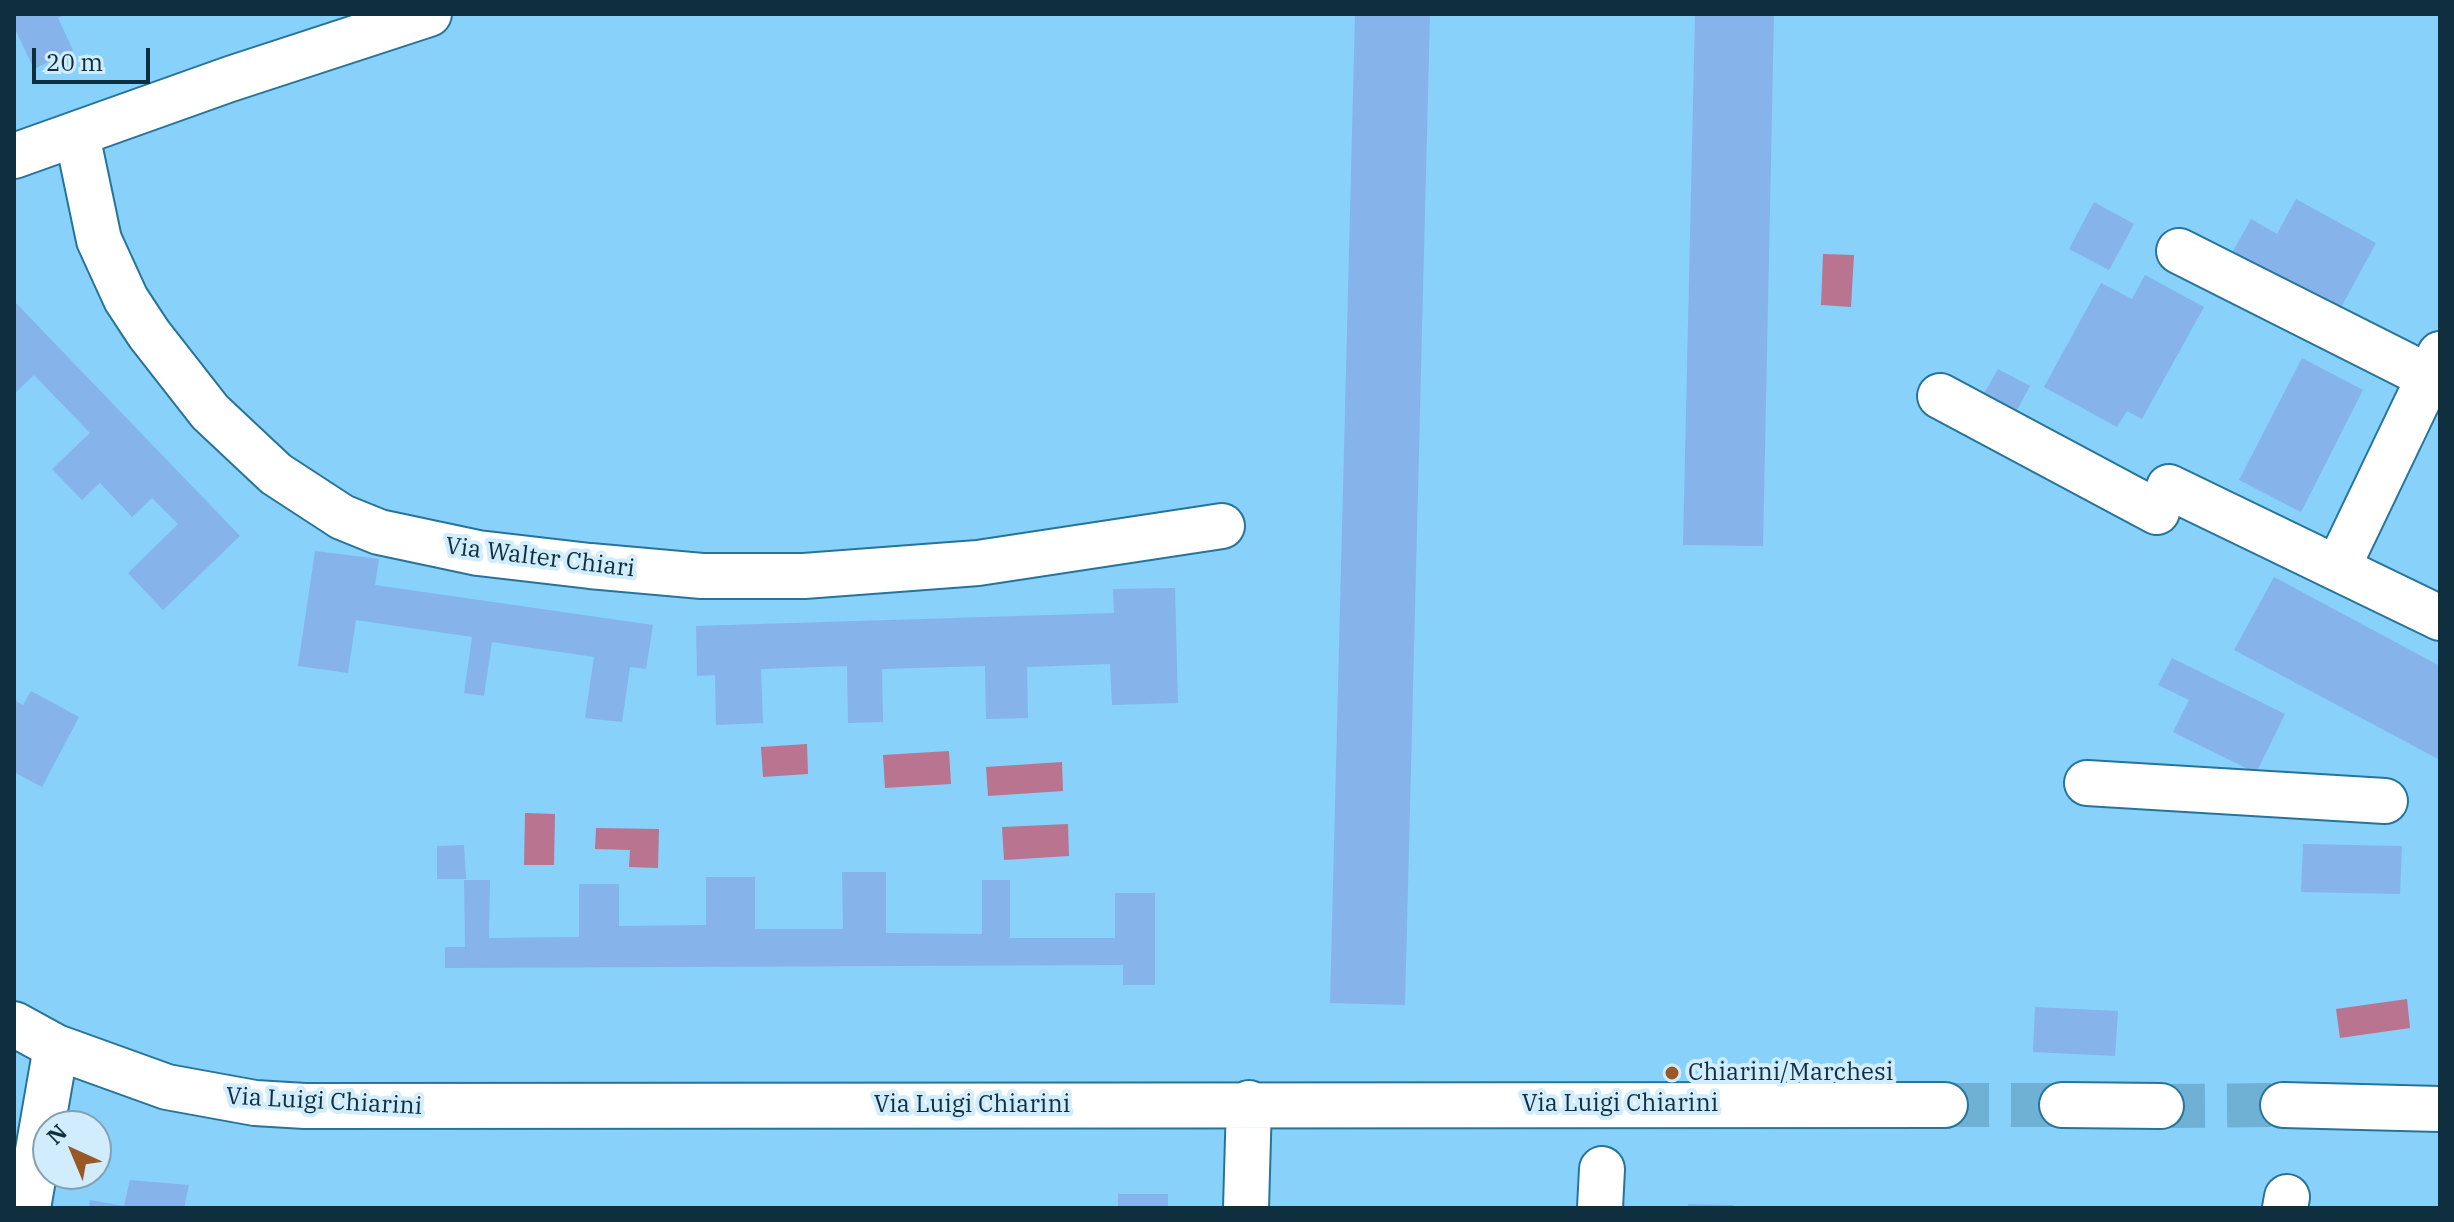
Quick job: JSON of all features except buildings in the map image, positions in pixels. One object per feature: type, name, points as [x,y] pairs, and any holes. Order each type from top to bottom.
[{"type":"street","points":[[14,156],[257,70],[429,14]]},
{"type":"street","name":"Via Walter Chiari","points":[[77,135],[99,240],[126,299],[149,334],[210,412],[264,464],[308,497],[342,517],[379,532],[478,553],[590,566],[702,576],[804,576],[978,563],[1222,526]]},
{"type":"street","points":[[2179,251],[2434,365],[2338,567]]},
{"type":"street","points":[[1940,396],[2163,499],[2338,567],[2440,618]]},
{"type":"street","points":[[2087,783],[2385,801]]},
{"type":"street","name":"Via Luigi Chiarini","points":[[14,1024],[56,1047],[167,1087],[255,1103],[305,1106],[1249,1103],[1945,1105]]},
{"type":"street","points":[[28,1208],[56,1047]]},
{"type":"street","points":[[1246,1208],[1249,1103]]},
{"type":"street","points":[[2062,1105],[2161,1106]]},
{"type":"street","points":[[2283,1105],[2440,1109]]},
{"type":"shaded area","points":[[1823,254],[1854,255],[1851,307],[1821,305]]},
{"type":"shaded area","points":[[807,744],[808,774],[763,777],[761,747]]},
{"type":"shaded area","points":[[949,751],[951,784],[885,788],[883,755]]},
{"type":"shaded area","points":[[1062,762],[1063,791],[988,796],[986,767]]},
{"type":"shaded area","points":[[525,813],[555,814],[554,865],[524,865]]},
{"type":"shaded area","points":[[1068,824],[1069,856],[1004,860],[1002,827]]},
{"type":"shaded area","points":[[596,828],[659,829],[658,868],[629,867],[630,850],[595,849]]},
{"type":"shaded area","points":[[2407,999],[2410,1028],[2340,1038],[2336,1009]]},
{"type":"tunnel","points":[[1945,1105],[2062,1105]]},
{"type":"tunnel","points":[[2161,1106],[2283,1105]]},
{"type":"place","name":"Chiarini/Marchesi","points":[[1672,1073]]}]
